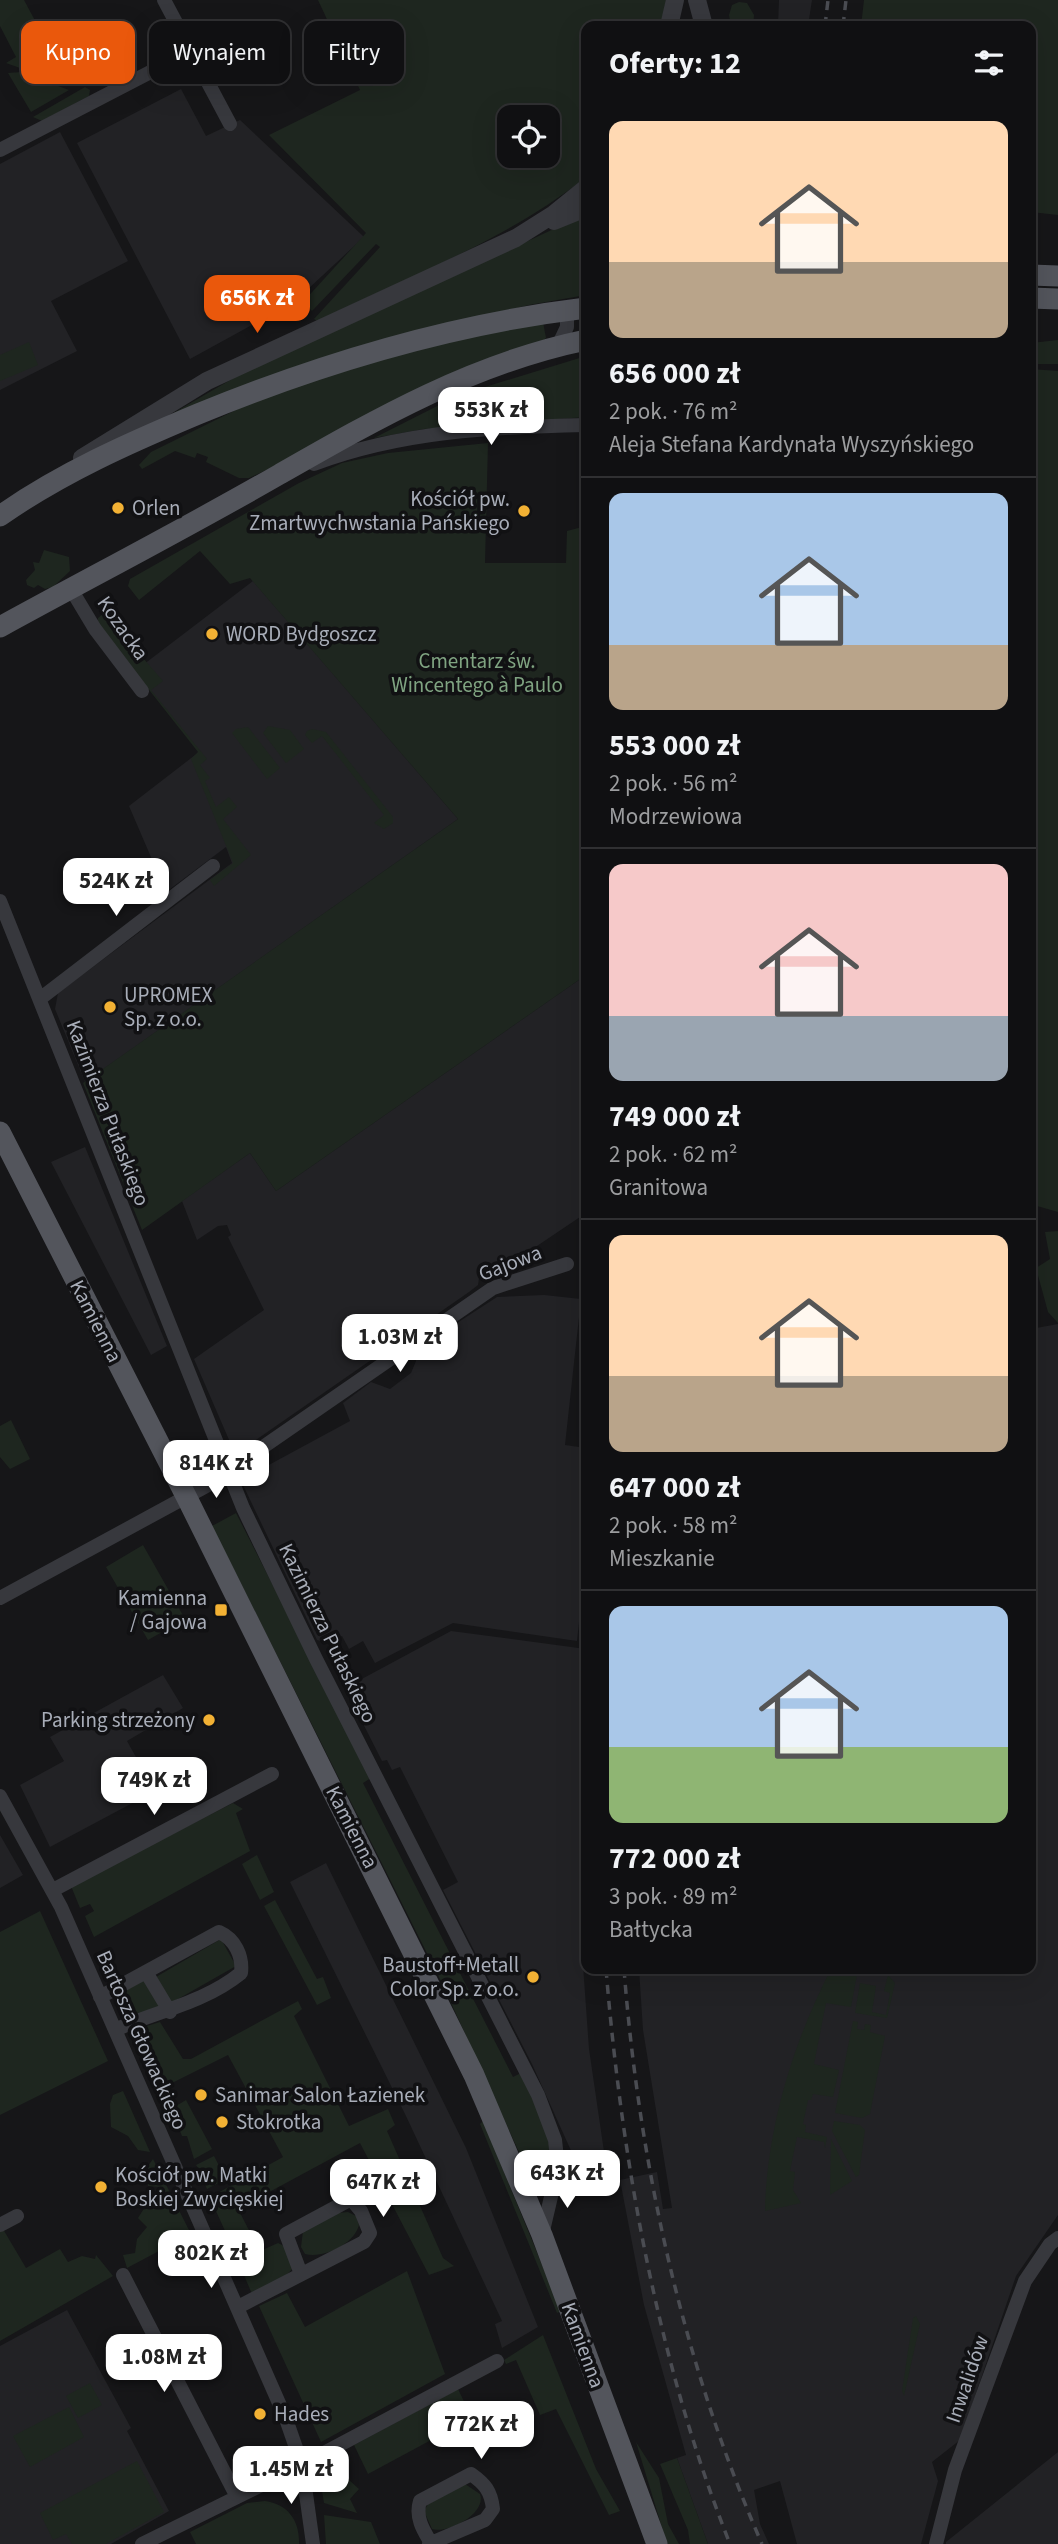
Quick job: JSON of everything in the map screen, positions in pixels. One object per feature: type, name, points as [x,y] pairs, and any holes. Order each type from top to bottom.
[{"type":"main road","points":[[1036,275],[1058,276]]},
{"type":"main road","points":[[1036,298],[1058,299]]},
{"type":"main road","points":[[0,516],[32,493],[143,437],[271,384],[460,329],[577,309]]},
{"type":"main road","points":[[0,627],[349,433],[435,390],[558,346],[581,341]]},
{"type":"main road","name":"Kamienna","points":[[0,1132],[187,1498],[474,2075],[542,2235],[657,2544]]},
{"type":"street","points":[[164,0],[175,21]]},
{"type":"street","points":[[670,21],[675,0]]},
{"type":"street","points":[[697,0],[703,21]]},
{"type":"street","points":[[0,150],[149,73]]},
{"type":"street","points":[[209,84],[230,124]]},
{"type":"street","points":[[516,238],[554,214],[581,192]]},
{"type":"street","points":[[32,493],[135,423],[207,381],[581,210]]},
{"type":"street","points":[[558,346],[577,309]]},
{"type":"street","points":[[279,474],[354,448],[404,438],[458,431],[581,425]]},
{"type":"street","name":"Kozacka","points":[[71,589],[95,629],[142,691]]},
{"type":"street","points":[[41,998],[213,866]]},
{"type":"street","name":"Kazimierza Pułaskiego","points":[[0,901],[41,998],[227,1472],[316,1660],[538,2095],[558,2153],[556,2178],[542,2235]]},
{"type":"street","name":"Gajowa","points":[[187,1498],[493,1288],[567,1264]]},
{"type":"street","points":[[0,1598],[187,1498]]},
{"type":"street","points":[[53,1890],[272,1774]]},
{"type":"street","name":"Bartosza Głowackiego","points":[[0,1796],[53,1890],[238,2307],[302,2465],[313,2544]]},
{"type":"street","points":[[100,1997],[219,1932],[228,1937],[243,1961],[241,1973],[170,2012],[142,2018],[115,2030]]},
{"type":"street","points":[[146,1972],[170,2012]]},
{"type":"street","points":[[519,2178],[541,2189],[556,2178]]},
{"type":"street","points":[[238,2307],[365,2242],[370,2233],[361,2211],[351,2199],[286,2234],[301,2274]]},
{"type":"street","points":[[0,2225],[16,2216]]},
{"type":"street","name":"Inwalidów","points":[[936,2544],[955,2470],[1025,2281],[1050,2244],[1058,2238]]},
{"type":"street","points":[[123,2274],[237,2497]]},
{"type":"street","points":[[142,2544],[302,2465],[497,2361]]},
{"type":"street","points":[[471,2474],[489,2490],[493,2509],[485,2520],[430,2543],[421,2526],[417,2510],[419,2501],[471,2474]]},
{"type":"shaded area","points":[[779,0],[812,0],[809,21],[778,21]]},
{"type":"shaded area","points":[[181,89],[206,136],[240,120],[364,237],[294,302],[190,359],[77,143]]},
{"type":"shaded area","points":[[60,132],[128,261],[51,301],[77,351],[0,390],[0,164]]},
{"type":"shaded area","points":[[253,581],[458,819],[85,1082],[55,1009],[58,993],[232,863],[226,847],[166,892],[129,806],[199,752],[135,671]]},
{"type":"shaded area","points":[[581,978],[581,1216],[497,1273],[490,1271],[479,1278],[478,1285],[469,1292],[243,1449],[233,1449],[194,1359],[264,1310],[228,1237],[231,1235],[227,1225],[218,1226],[197,1240],[182,1201],[250,1153],[276,1191]]},
{"type":"shaded area","points":[[85,1147],[167,1346],[151,1355],[51,1162]]},
{"type":"shaded area","points":[[544,1295],[581,1299],[565,1445],[581,1447],[581,1603],[577,1641],[453,1623],[375,1663],[363,1641],[349,1649],[342,1636],[328,1643],[317,1640],[244,1487],[245,1478],[350,1421],[343,1403],[371,1382],[390,1389],[411,1373],[416,1361],[414,1351],[497,1297]]},
{"type":"shaded area","points":[[1058,1324],[1058,2215],[1016,2276],[960,2440],[932,2462],[938,2481],[921,2544],[797,2544],[780,2481],[754,2490],[760,2524],[769,2544],[708,2544],[677,2458],[686,2455],[644,2305],[620,2180],[657,2172],[663,2209],[672,2208],[643,2030],[639,1974],[1036,1974],[1036,1328]]},
{"type":"shaded area","points":[[451,1631],[581,1648],[581,1974],[584,1974],[589,2049],[608,2179],[591,2195],[532,2064],[443,1890],[458,1882],[400,1767],[392,1770],[387,1760],[382,1761],[345,1688]]},
{"type":"shaded area","points":[[163,1675],[183,1708],[127,1741],[155,1791],[50,1847],[20,1785],[64,1761],[50,1737]]},
{"type":"shaded area","points":[[0,1835],[23,1875],[0,1888]]},
{"type":"shaded area","points":[[326,1863],[466,2148],[538,2327],[502,2348],[495,2324],[502,2321],[406,2116],[290,1882]]},
{"type":"shaded area","points":[[67,2310],[131,2428],[127,2431],[169,2511],[111,2544],[0,2544],[0,2346]]},
{"type":"shaded area","points":[[1058,2452],[1058,2544],[946,2544],[946,2542]]},
{"type":"green space","points":[[0,0],[24,0],[35,21],[21,21],[21,68],[6,63],[16,57],[0,26]]},
{"type":"green space","points":[[318,0],[666,0],[662,21],[581,21],[581,181],[490,239],[317,321],[314,319],[380,247],[376,244],[312,311],[303,302],[366,233],[269,135],[360,90],[357,84],[404,84],[404,21],[328,21]]},
{"type":"green space","points":[[864,0],[1058,0],[1058,215],[1036,213],[1036,21],[862,21]]},
{"type":"green space","points":[[747,3],[754,15],[753,21],[730,21],[732,5]]},
{"type":"green space","points":[[21,72],[21,84],[53,84],[69,90],[31,112],[8,73]]},
{"type":"green space","points":[[85,87],[90,90],[89,96],[42,121],[33,117]]},
{"type":"green space","points":[[581,216],[581,296],[529,305],[384,341],[139,433],[239,375]]},
{"type":"green space","points":[[543,322],[546,338],[541,342],[249,478],[239,478],[206,462],[208,457],[197,453],[195,458],[175,451],[142,469],[139,465],[151,452],[270,393],[432,345]]},
{"type":"green space","points":[[1058,340],[1058,364],[1036,364],[1036,342]]},
{"type":"green space","points":[[29,342],[38,365],[0,381],[0,355]]},
{"type":"green space","points":[[581,358],[581,417],[424,429],[374,438],[459,395]]},
{"type":"green space","points":[[1036,369],[1058,371],[1058,1212],[1037,1206],[1036,1209]]},
{"type":"green space","name":"Cmentarz św. Wincentego à Paulo","points":[[488,443],[485,563],[566,563],[567,531],[581,527],[581,978],[276,1191],[250,1153],[142,1230],[83,1083],[458,819],[250,578],[230,584],[200,551],[139,600],[128,586],[130,579],[299,483],[342,463],[388,453]]},
{"type":"green space","points":[[44,550],[69,557],[70,571],[53,587],[45,589],[38,585],[34,588],[27,585],[26,580],[35,570],[33,562],[39,563]]},
{"type":"green space","points":[[104,613],[163,681],[151,690],[207,759],[200,765],[210,778],[205,781],[216,807],[229,797],[237,807],[223,819],[251,855],[214,886],[210,880],[233,863],[191,759],[198,752],[98,625],[98,618]]},
{"type":"green space","points":[[268,726],[290,730],[304,749],[286,763],[263,733]]},
{"type":"green space","points":[[248,727],[280,768],[267,779],[232,733],[236,729]]},
{"type":"green space","points":[[312,729],[326,732],[393,817],[393,823],[384,829],[374,823],[384,815],[322,736],[312,743],[305,735]]},
{"type":"green space","points":[[1058,1231],[1058,1323],[1048,1312],[1036,1268],[1050,1259],[1045,1232]]},
{"type":"green space","points":[[11,1420],[30,1459],[10,1469],[0,1457],[0,1426]]},
{"type":"green space","points":[[236,1513],[371,1778],[363,1783],[513,2077],[521,2073],[549,2143],[550,2169],[545,2179],[538,2180],[529,2174],[442,1983],[212,1526]]},
{"type":"green space","points":[[143,1545],[185,1619],[148,1640],[106,1567]]},
{"type":"green space","points":[[233,1803],[243,1809],[236,1813],[250,1851],[94,1937],[85,1916],[94,1911],[90,1904],[80,1908],[71,1886]]},
{"type":"green space","points":[[257,1855],[274,1892],[260,1900],[242,1864]]},
{"type":"green space","points":[[275,1900],[317,1979],[323,1977],[331,1998],[317,2005],[264,1906]]},
{"type":"green space","points":[[40,1911],[108,2061],[0,2115],[0,1932]]},
{"type":"green space","points":[[221,1939],[236,1966],[171,2003],[156,1977]]},
{"type":"green space","points":[[828,1974],[857,1974],[851,2007],[826,2003],[814,2064],[839,2070],[833,2097],[813,2094],[811,2100],[808,2100],[803,2124],[806,2125],[805,2132],[827,2137],[825,2148],[824,2142],[797,2137],[790,2171],[795,2172],[793,2190],[801,2203],[765,2211],[771,2148],[784,2086],[817,1997]]},
{"type":"green space","points":[[888,1975],[895,1983],[887,2018],[855,2013],[860,1983],[876,1986],[872,2012],[886,2015],[890,1993],[884,1991]]},
{"type":"green space","points":[[146,1979],[160,2008],[130,2018],[120,1994]]},
{"type":"green space","points":[[298,2001],[302,2009],[294,2016],[349,2126],[388,2109],[395,2125],[387,2131],[443,2258],[454,2266],[429,2275],[360,2143],[238,2209],[253,2238],[237,2245],[231,2244],[211,2200],[214,2195],[283,2157],[228,2055],[162,2088],[137,2029],[160,2022],[183,2059],[191,2059]]},
{"type":"green space","points":[[853,2021],[858,2022],[857,2029],[864,2030],[865,2024],[871,2025],[870,2032],[885,2036],[870,2114],[862,2118],[835,2113]]},
{"type":"green space","points":[[123,2091],[150,2152],[138,2150],[128,2136],[111,2127],[110,2104],[113,2095]]},
{"type":"green space","points":[[186,2100],[212,2149],[194,2159],[187,2136],[182,2136],[171,2109]]},
{"type":"green space","points":[[483,2121],[561,2311],[557,2313],[480,2124]]},
{"type":"green space","points":[[834,2121],[860,2125],[865,2130],[859,2175],[856,2177],[832,2131]]},
{"type":"green space","points":[[831,2139],[852,2181],[830,2195]]},
{"type":"green space","points":[[214,2156],[226,2179],[207,2189],[203,2180],[206,2178],[196,2165]]},
{"type":"green space","points":[[153,2159],[191,2234],[127,2268],[123,2255],[135,2253],[137,2239],[147,2227],[138,2218],[145,2207],[157,2206],[160,2187],[148,2186],[148,2166]]},
{"type":"green space","points":[[348,2212],[356,2216],[359,2225],[345,2244],[321,2254],[305,2254],[301,2247],[303,2231],[337,2213]]},
{"type":"green space","points":[[3,2229],[26,2268],[60,2249],[68,2262],[82,2256],[95,2259],[96,2255],[113,2276],[0,2341],[0,2230]]},
{"type":"green space","points":[[278,2243],[284,2246],[293,2268],[284,2278],[252,2294],[238,2261]]},
{"type":"green space","points":[[407,2271],[445,2374],[321,2442],[259,2306],[287,2293],[305,2327]]},
{"type":"green space","points":[[916,2316],[920,2324],[904,2396],[902,2391],[913,2318]]},
{"type":"green space","points":[[543,2335],[596,2469],[620,2511],[609,2515],[556,2409],[540,2415],[516,2360],[506,2364],[504,2360]]},
{"type":"green space","points":[[90,2383],[102,2405],[78,2418],[66,2396]]},
{"type":"green space","points":[[458,2389],[472,2418],[368,2474],[354,2445]]},
{"type":"green space","points":[[69,2407],[84,2437],[30,2467],[13,2436]]},
{"type":"green space","points":[[636,2442],[659,2478],[668,2524],[679,2544],[667,2544]]},
{"type":"green space","points":[[677,2458],[708,2544],[690,2544],[688,2530],[660,2464]]},
{"type":"green space","points":[[137,2461],[164,2512],[106,2544],[72,2544],[66,2534],[53,2540],[40,2513]]},
{"type":"green space","points":[[328,2461],[359,2489],[350,2499],[357,2513],[324,2503],[319,2473]]},
{"type":"green space","points":[[465,2484],[480,2494],[478,2508],[456,2525],[439,2530],[432,2529],[424,2511],[428,2504]]},
{"type":"green space","points":[[265,2501],[280,2506],[291,2515],[297,2528],[299,2544],[196,2544],[190,2532],[247,2503]]},
{"type":"green space","points":[[324,2515],[371,2522],[380,2544],[326,2544]]},
{"type":"railway","points":[[826,21],[828,0]]},
{"type":"railway","points":[[844,21],[846,0]]},
{"type":"railway","points":[[606,1974],[622,2115],[647,2261],[682,2405],[730,2544]]},
{"type":"railway","points":[[624,1974],[641,2116],[669,2262],[709,2406],[762,2544]]},
{"type":"place","name":"Orlen","points":[[118,508]]},
{"type":"place","name":"Kościół pw. Zmartwychwstania Pańskiego","points":[[524,511]]},
{"type":"place","name":"WORD Bydgoszcz","points":[[212,634]]},
{"type":"place","name":"UPROMEX Sp. z o.o.","points":[[110,1007]]},
{"type":"place","name":"Kamienna / Gajowa","points":[[221,1610]]},
{"type":"place","name":"Parking strzeżony","points":[[209,1720]]},
{"type":"place","name":"Baustoff+Metall Color Sp. z o.o.","points":[[533,1977]]},
{"type":"place","name":"Sanimar Salon Łazienek","points":[[201,2095]]},
{"type":"place","name":"Stokrotka","points":[[222,2122]]},
{"type":"place","name":"Kościół pw. Matki Boskiej Zwycięskiej","points":[[101,2187]]},
{"type":"place","name":"Hades","points":[[260,2414]]}]
